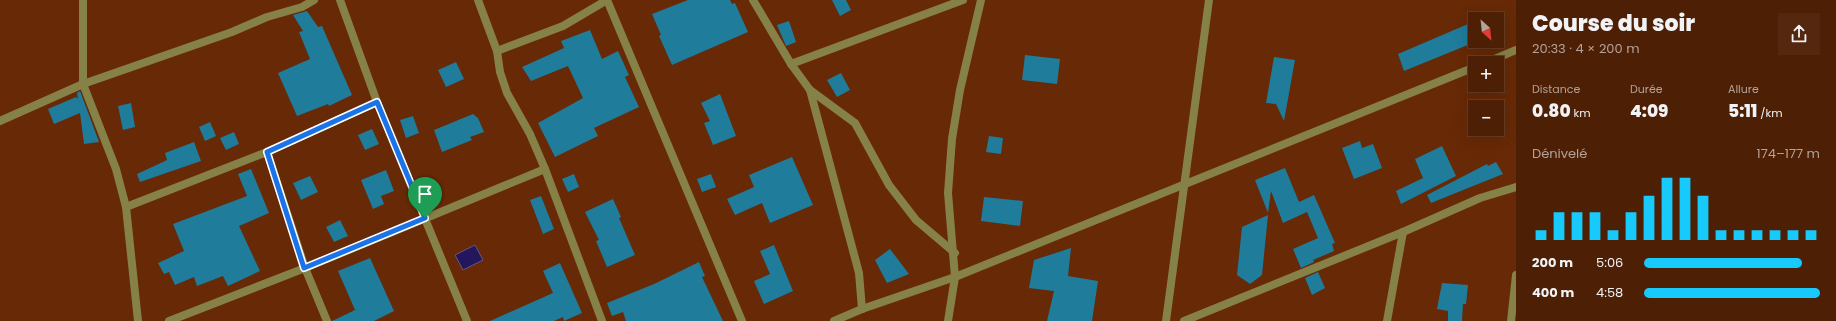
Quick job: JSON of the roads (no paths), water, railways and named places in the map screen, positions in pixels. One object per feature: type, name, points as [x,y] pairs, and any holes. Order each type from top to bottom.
[{"type":"street","points":[[83,0],[82,84],[116,169],[126,207],[138,321]]},
{"type":"street","points":[[0,121],[82,84],[232,32],[267,17],[302,7],[314,0]]},
{"type":"street","points":[[340,0],[377,102],[467,321]]},
{"type":"street","points":[[478,0],[497,51],[500,72],[507,93],[530,134],[545,169],[602,321]]},
{"type":"street","points":[[497,51],[563,26],[607,0],[742,321]]},
{"type":"street","points":[[753,0],[791,64],[810,90],[855,123],[889,185],[916,220],[954,253]]},
{"type":"street","points":[[791,64],[963,0]]},
{"type":"street","points":[[948,321],[955,277],[948,193],[952,139],[960,90],[981,0]]},
{"type":"street","points":[[1166,321],[1186,184],[1209,0]]},
{"type":"street","points":[[1502,56],[1516,50]]},
{"type":"street","points":[[834,321],[862,309],[955,277],[1468,70]]},
{"type":"street","points":[[810,90],[859,273],[862,309]]},
{"type":"street","points":[[126,207],[267,152],[377,102]]},
{"type":"street","points":[[267,152],[304,268],[327,321]]},
{"type":"street","points":[[169,321],[304,268],[545,169]]},
{"type":"street","points":[[1184,321],[1403,232],[1480,198],[1516,188]]},
{"type":"street","points":[[1387,321],[1403,232]]},
{"type":"street","points":[[1513,320],[1516,275]]}]
